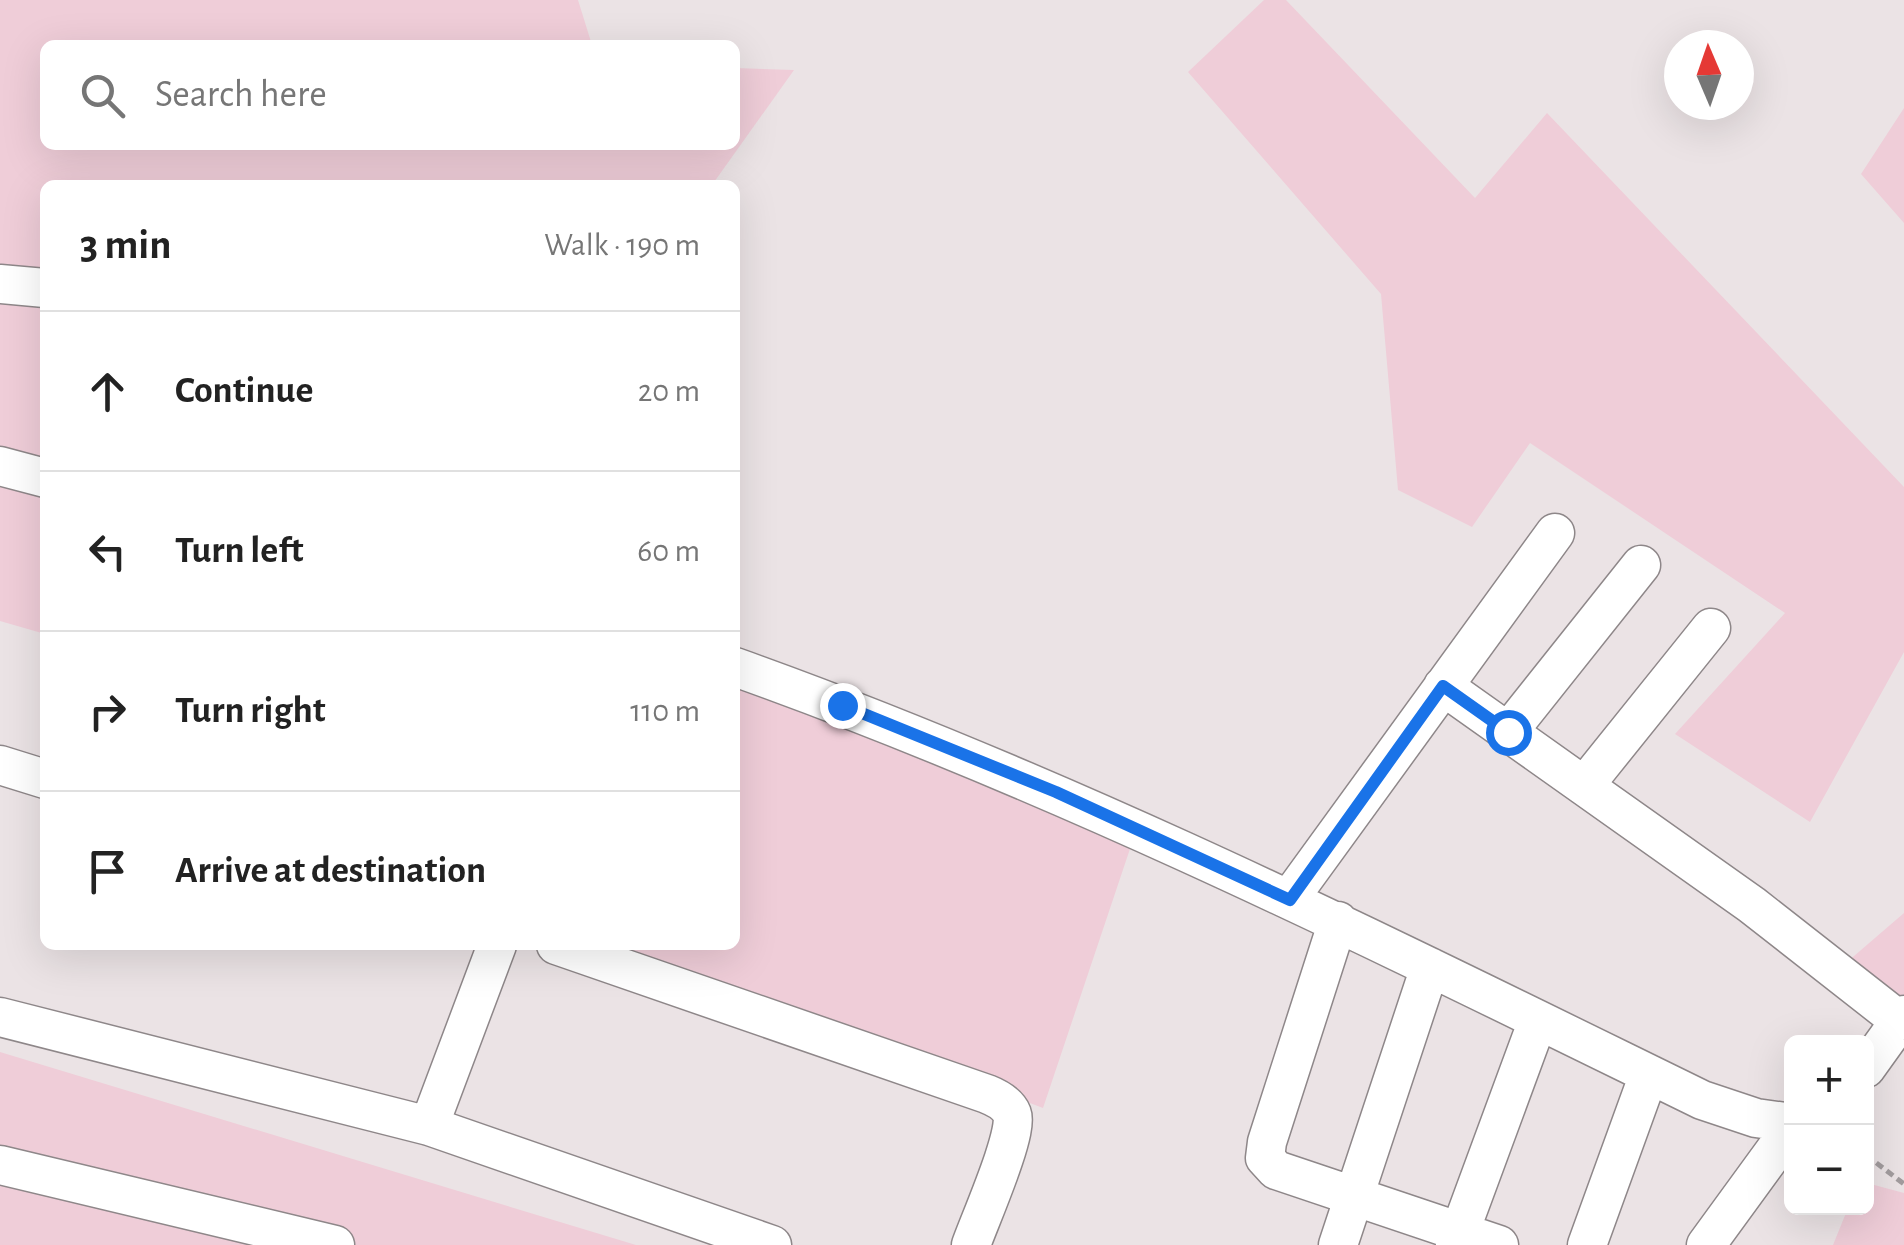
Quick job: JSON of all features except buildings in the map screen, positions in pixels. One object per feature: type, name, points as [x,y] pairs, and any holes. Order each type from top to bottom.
[{"type":"street","points":[[0,284],[40,288]]},
{"type":"street","points":[[0,466],[40,477]]},
{"type":"street","points":[[1290,900],[1555,532]]},
{"type":"street","points":[[1508,732],[1641,565]]},
{"type":"street","points":[[1584,786],[1711,628]]},
{"type":"street","points":[[740,669],[842,705],[1056,792],[1338,922],[1649,1074],[1734,1112],[1788,1125]]},
{"type":"street","points":[[1443,686],[1902,1018],[1874,1057]]},
{"type":"street","points":[[0,765],[40,778]]},
{"type":"street","points":[[1338,922],[1265,1158],[1276,1170],[1354,1196],[1457,1238],[1499,1245]]},
{"type":"street","points":[[429,1126],[495,950]]},
{"type":"street","points":[[570,950],[987,1094],[1006,1105],[1012,1114],[1011,1137],[971,1245]]},
{"type":"street","points":[[1338,1245],[1430,967]]},
{"type":"street","points":[[0,1017],[429,1126],[772,1245]]},
{"type":"street","points":[[1457,1238],[1538,1020]]},
{"type":"street","points":[[1587,1245],[1649,1074]]},
{"type":"street","points":[[1706,1245],[1784,1137]]},
{"type":"street","points":[[0,1166],[335,1245]]},
{"type":"path","points":[[1874,1161],[1904,1184]]},
{"type":"shaded area","points":[[0,0],[578,0],[590,40],[40,40],[40,150],[737,150],[716,180],[40,180],[40,633],[0,621]]},
{"type":"shaded area","points":[[1264,0],[1286,0],[1475,198],[1547,113],[1904,487],[1904,652],[1810,822],[1675,734],[1785,613],[1530,443],[1472,527],[1398,490],[1381,294],[1188,72]]},
{"type":"shaded area","points":[[740,68],[794,70],[740,146]]},
{"type":"shaded area","points":[[1904,108],[1904,223],[1861,174]]},
{"type":"shaded area","points":[[740,669],[1140,819],[1043,1108],[625,950],[740,950]]},
{"type":"shaded area","points":[[1904,913],[1904,1018],[1825,981]]},
{"type":"shaded area","points":[[0,1052],[636,1245],[0,1245]]},
{"type":"shaded area","points":[[1874,1185],[1904,1193],[1904,1245],[1833,1245],[1845,1215],[1874,1215]]},
{"type":"route","points":[[842,705],[1056,792],[1290,900],[1443,686],[1508,732]]}]
